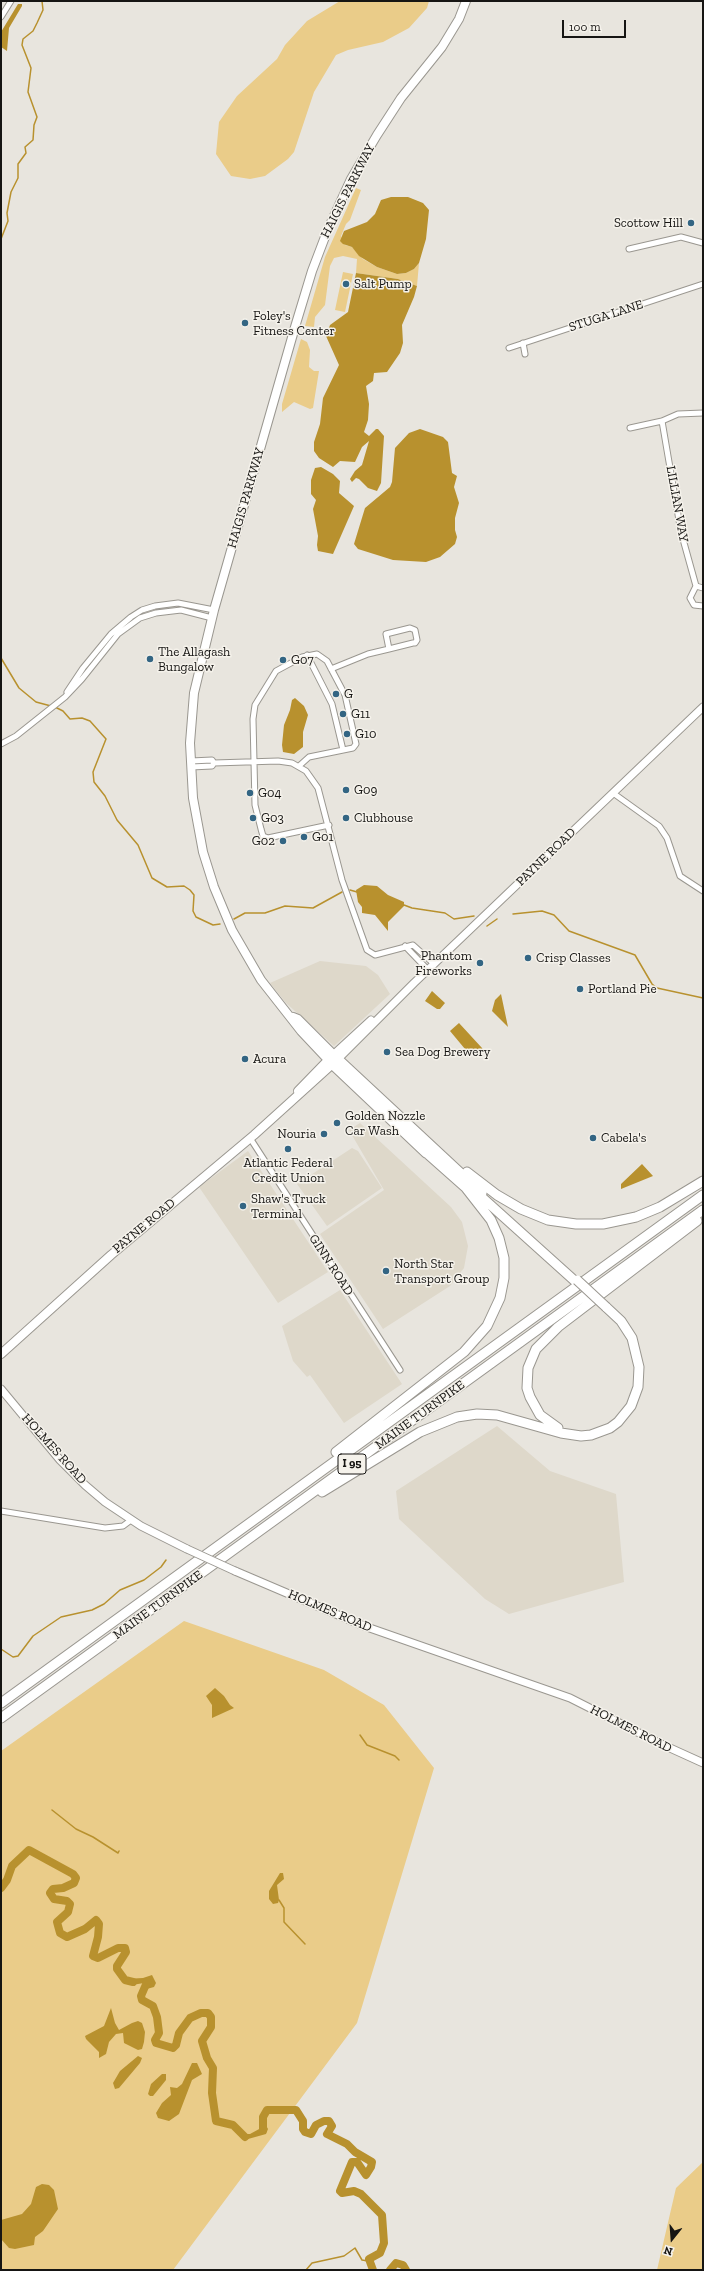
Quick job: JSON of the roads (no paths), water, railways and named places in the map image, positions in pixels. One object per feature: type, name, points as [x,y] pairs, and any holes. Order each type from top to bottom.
[{"type":"highway","points":[[276,1519],[420,1432],[457,1417],[477,1414],[497,1415],[561,1433],[581,1436],[601,1432],[618,1422],[631,1406],[638,1388],[639,1367],[632,1338],[621,1321],[431,1144],[333,1059]]},
{"type":"highway","points":[[248,1524],[298,1482],[460,1355],[481,1334],[497,1308],[503,1288],[504,1268],[502,1248],[496,1229],[486,1212],[473,1196],[422,1149],[333,1059]]},
{"type":"highway","points":[[431,1144],[513,1205],[540,1217],[567,1223],[603,1224],[636,1217],[660,1207],[703,1181]]},
{"type":"highway","points":[[422,1149],[484,1199],[577,1281]]},
{"type":"highway","name":"MAINE TURNPIKE","points":[[1,1703],[703,1195]]},
{"type":"highway","name":"MAINE TURNPIKE","points":[[1,1718],[703,1210]]},
{"type":"highway","points":[[605,1307],[626,1330],[634,1349],[638,1374],[635,1389],[628,1408],[622,1416],[605,1428],[586,1433],[566,1431],[556,1427],[540,1415],[530,1397],[528,1388],[528,1368],[536,1349],[558,1327],[703,1217]]},
{"type":"main road","name":"HAIGIS PARKWAY","points":[[333,1059],[298,1019],[290,1015],[272,995],[249,961],[220,904],[207,866],[199,834],[193,798],[191,727],[195,688],[213,614],[305,292],[328,229],[351,179],[377,135],[402,98],[442,47],[457,24],[466,1]]},
{"type":"main road","name":"PAYNE ROAD","points":[[1,1354],[122,1245],[313,1084],[333,1059]]},
{"type":"street","points":[[1,17],[11,1]]},
{"type":"street","points":[[629,249],[681,237],[703,243]]},
{"type":"street","name":"STUGA LANE","points":[[509,348],[703,284]]},
{"type":"street","points":[[523,344],[525,354]]},
{"type":"street","points":[[630,428],[662,421],[678,414],[703,413]]},
{"type":"street","name":"LILLIAN WAY","points":[[662,421],[681,532],[696,586],[690,594],[690,600],[696,606],[703,606]]},
{"type":"street","points":[[696,586],[703,588]]},
{"type":"street","points":[[1,744],[16,736],[65,697],[82,679],[118,634],[140,618],[156,613],[182,610],[213,614]]},
{"type":"street","points":[[331,669],[368,654],[389,649],[416,642],[418,640],[415,630],[412,628],[386,634],[389,649]]},
{"type":"street","points":[[299,766],[309,757],[354,747],[356,739],[346,698],[331,669],[323,657],[317,654],[307,655],[276,671],[257,701],[253,715],[255,807],[264,836],[273,838],[329,825]]},
{"type":"street","points":[[307,655],[332,704],[343,750]]},
{"type":"street","name":"PAYNE ROAD","points":[[333,1059],[703,707]]},
{"type":"street","points":[[191,764],[212,766],[214,763],[284,762],[299,766],[309,773],[317,784],[329,825],[342,880],[367,950],[375,955],[412,944],[417,946],[434,964]]},
{"type":"street","points":[[613,793],[659,826],[668,838],[680,876],[703,891]]},
{"type":"street","points":[[405,946],[428,970]]},
{"type":"street","name":"GINN ROAD","points":[[250,1138],[400,1370]]},
{"type":"street","name":"HOLMES ROAD","points":[[1,1390],[70,1470],[104,1502],[130,1520],[156,1534],[236,1571],[364,1626],[570,1698],[659,1743],[703,1763]]},
{"type":"street","points":[[1,1511],[105,1528],[123,1526],[130,1520]]},
{"type":"waterway","points":[[1,239],[8,221],[7,213],[11,192],[18,178],[18,164],[26,153],[25,147],[33,140],[34,125],[37,117],[28,92],[31,68],[22,45],[23,39],[33,31],[43,10],[42,1]]},
{"type":"waterway","points":[[1,658],[19,688],[36,702],[51,706]]},
{"type":"waterway","points":[[55,707],[63,711],[70,719],[82,718],[90,721],[106,739],[93,772],[94,782],[105,796],[117,820],[138,845],[152,878],[167,887],[184,886],[190,890],[194,895],[193,911],[196,917],[213,925],[220,924]]},
{"type":"waterway","points":[[350,890],[357,892]]},
{"type":"waterway","points":[[234,919],[245,913],[265,913],[285,906],[313,908],[342,892]]},
{"type":"waterway","points":[[404,905],[412,908],[445,913],[454,919],[474,916]]},
{"type":"waterway","points":[[513,914],[542,911],[554,915],[569,931],[635,955],[652,984],[657,988],[703,998]]},
{"type":"waterway","points":[[487,926],[497,919]]},
{"type":"waterway","points":[[1,1649],[13,1657],[18,1656],[33,1636],[61,1617],[92,1610],[104,1604],[120,1590],[144,1580],[161,1567],[166,1560]]},
{"type":"waterway","points":[[360,1735],[367,1745],[395,1756],[399,1760]]},
{"type":"waterway","points":[[52,1810],[76,1829],[93,1837],[118,1853],[119,1851]]},
{"type":"waterway","points":[[1,1888],[7,1880],[12,1866],[29,1850],[73,1874],[76,1878],[74,1883],[63,1888],[53,1889],[50,1893],[54,1899],[67,1901],[70,1904],[68,1912],[57,1922],[60,1933],[67,1937],[85,1929],[96,1920],[99,1924],[98,1937],[93,1956],[98,1958],[118,1948],[125,1948],[126,1952],[117,1966],[117,1969],[125,1980],[133,1982]]},
{"type":"waterway","points":[[279,1900],[284,1908],[284,1922],[305,1944]]},
{"type":"waterway","points":[[147,1982],[141,1996],[142,2000],[153,2006],[157,2017],[159,2033],[155,2040],[156,2043],[173,2048],[176,2045],[179,2033],[190,2018],[201,2013],[208,2013],[211,2017],[211,2027],[202,2041],[207,2058],[213,2068],[212,2093],[216,2121],[233,2125],[245,2137]]},
{"type":"waterway","points":[[263,2130],[263,2117],[267,2110],[296,2110],[303,2121],[303,2129],[305,2132],[311,2134],[316,2125],[324,2121],[329,2121],[332,2126],[327,2134],[347,2144],[355,2152],[372,2162],[366,2175],[357,2162],[352,2162],[340,2191],[342,2193],[354,2191],[361,2194],[382,2215],[384,2243],[380,2253],[369,2259],[373,2270]]},
{"type":"waterway","points":[[306,2270],[312,2263],[344,2256],[355,2248],[362,2260],[368,2261]]},
{"type":"waterway","points":[[390,2270],[396,2263],[403,2265],[406,2270]]},
{"type":"place","name":"Scottow Hill","points":[[691,223]]},
{"type":"place","name":"Salt Pump","points":[[346,284]]},
{"type":"place","name":"Foley's Fitness Center","points":[[245,323]]},
{"type":"place","name":"The Allagash Bungalow","points":[[150,659]]},
{"type":"place","name":"G07","points":[[283,660]]},
{"type":"place","name":"G","points":[[336,694]]},
{"type":"place","name":"G11","points":[[343,714]]},
{"type":"place","name":"G10","points":[[347,734]]},
{"type":"place","name":"G09","points":[[346,790]]},
{"type":"place","name":"G04","points":[[250,793]]},
{"type":"place","name":"G03","points":[[253,818]]},
{"type":"place","name":"Clubhouse","points":[[346,818]]},
{"type":"place","name":"G01","points":[[304,837]]},
{"type":"place","name":"G02","points":[[283,841]]},
{"type":"place","name":"Crisp Classes","points":[[528,958]]},
{"type":"place","name":"Phantom Fireworks","points":[[480,963]]},
{"type":"place","name":"Portland Pie","points":[[580,989]]},
{"type":"place","name":"Sea Dog Brewery","points":[[387,1052]]},
{"type":"place","name":"Acura","points":[[245,1059]]},
{"type":"place","name":"Golden Nozzle Car Wash","points":[[337,1123]]},
{"type":"place","name":"Nouria","points":[[324,1134]]},
{"type":"place","name":"Cabela's","points":[[593,1138]]},
{"type":"place","name":"Atlantic Federal Credit Union","points":[[288,1149]]},
{"type":"place","name":"Shaw's Truck Terminal","points":[[243,1206]]},
{"type":"place","name":"North Star Transport Group","points":[[386,1271]]}]
